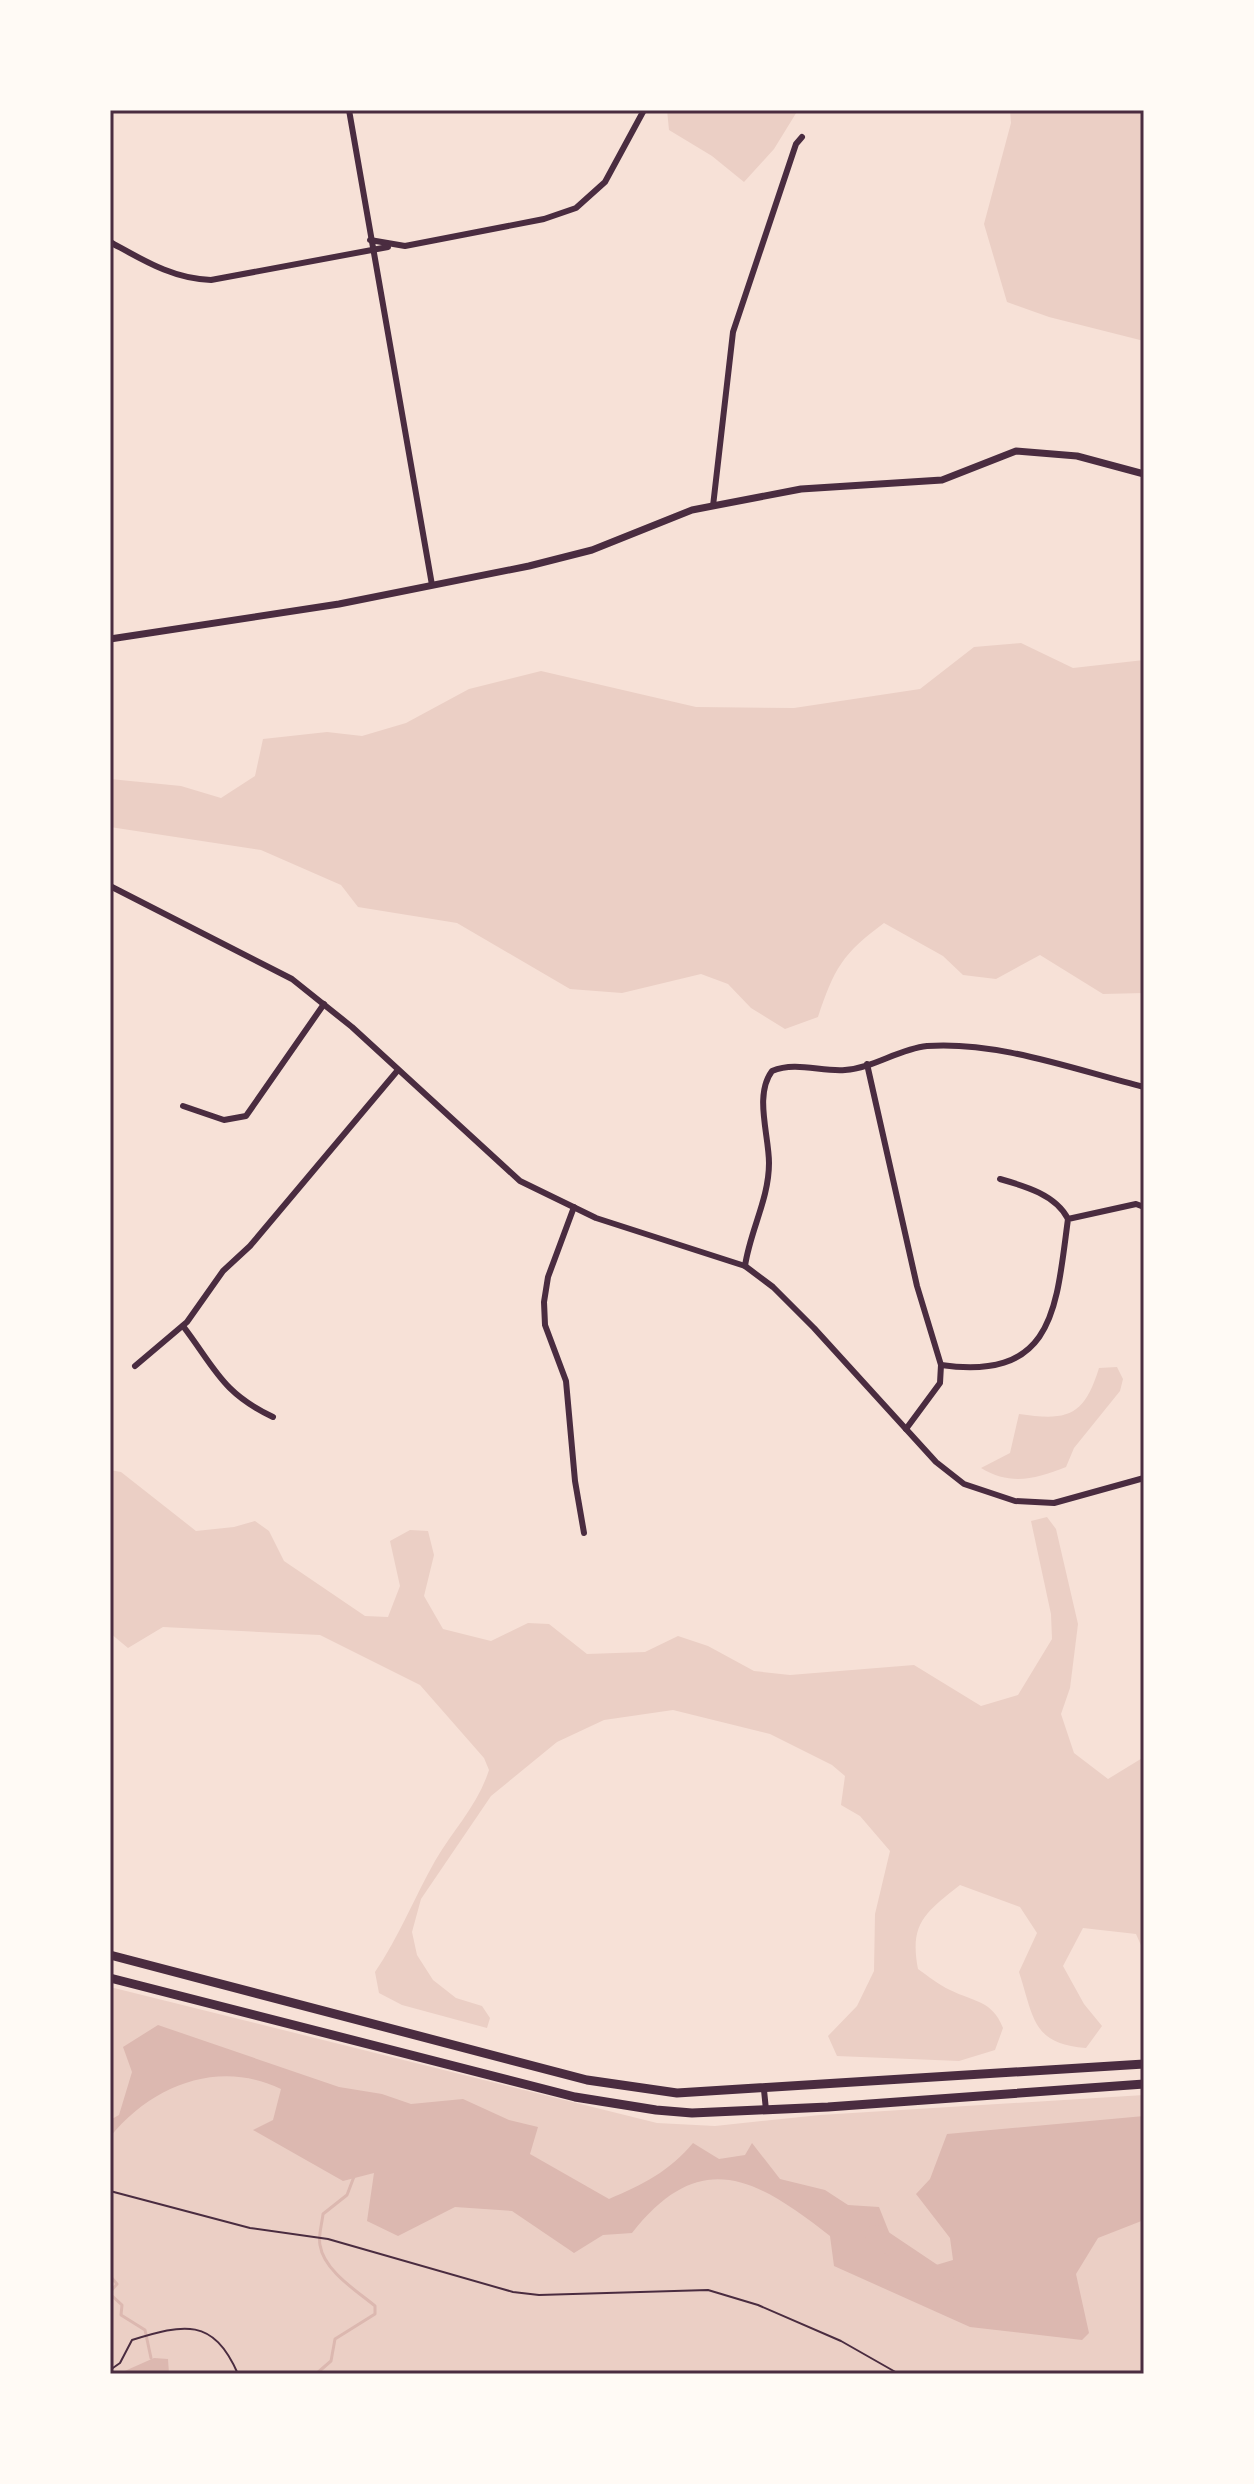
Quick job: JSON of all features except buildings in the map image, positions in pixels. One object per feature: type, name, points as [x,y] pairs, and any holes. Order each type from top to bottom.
[{"type":"main road","points":[[110,1955],[587,2080],[677,2093],[1144,2064]]},
{"type":"main road","points":[[110,1978],[620,2106],[692,2113],[766,2110],[1144,2084]]},
{"type":"street","points":[[349,110],[432,585]]},
{"type":"street","points":[[110,242],[166,272],[192,280],[219,278],[544,219],[576,208],[605,182],[644,110]]},
{"type":"street","points":[[713,506],[733,332],[786,172],[802,137]]},
{"type":"street","points":[[370,240],[395,246]]},
{"type":"street","points":[[110,639],[339,604],[432,585],[592,550],[635,530],[713,506],[801,489],[942,480],[1016,451],[1077,456],[1144,474]]},
{"type":"street","points":[[110,886],[292,979],[324,1004],[520,1181],[596,1218],[745,1266],[773,1287],[936,1462],[964,1484],[1015,1501],[1054,1503],[1144,1478]]},
{"type":"street","points":[[183,1106],[224,1120],[246,1116],[324,1004]]},
{"type":"street","points":[[745,1266],[749,1237],[759,1215],[769,1165],[764,1087],[769,1074],[781,1068],[842,1070],[901,1051],[948,1046],[1019,1056],[1144,1087]]},
{"type":"street","points":[[867,1064],[917,1286],[941,1365],[940,1383],[906,1429]]},
{"type":"street","points":[[135,1366],[183,1326],[223,1271],[250,1246],[398,1070]]},
{"type":"street","points":[[941,1365],[971,1369],[992,1367],[1033,1346],[1048,1327],[1057,1297],[1068,1219],[1063,1209],[1043,1195],[1000,1179]]},
{"type":"street","points":[[1068,1219],[1136,1204],[1144,1207]]},
{"type":"street","points":[[574,1207],[548,1277],[544,1302],[545,1325],[566,1381],[575,1481],[584,1533]]},
{"type":"street","points":[[183,1326],[229,1390],[246,1404],[273,1417]]},
{"type":"street","points":[[764,2090],[766,2110]]},
{"type":"path","points":[[110,2191],[308,2239],[328,2239],[513,2292],[539,2295],[708,2290],[758,2305],[841,2341],[899,2374]]},
{"type":"path","points":[[110,2370],[120,2363],[132,2340],[183,2327],[200,2330],[222,2344],[238,2374]]},
{"type":"shaded area","points":[[667,110],[798,110],[774,149],[744,182],[712,156],[669,130]]},
{"type":"shaded area","points":[[1010,110],[1144,110],[1144,341],[1049,317],[1007,302],[984,224],[1011,123]]},
{"type":"shaded area","points":[[1021,643],[1073,668],[1144,660],[1144,993],[1103,994],[1040,955],[996,979],[963,975],[943,956],[884,923],[858,944],[841,964],[818,1017],[785,1029],[751,1008],[728,984],[701,974],[622,993],[570,989],[457,923],[358,907],[341,885],[261,850],[110,827],[110,779],[181,786],[221,798],[255,776],[263,739],[327,732],[362,736],[406,723],[469,689],[541,671],[696,707],[794,708],[920,689],[974,647]]},
{"type":"shaded area","points":[[1117,1367],[1123,1379],[1120,1391],[1074,1448],[1066,1467],[1023,1479],[1003,1477],[981,1468],[1010,1453],[1019,1414],[1050,1417],[1071,1412],[1087,1397],[1099,1368]]},
{"type":"shaded area","points":[[110,1470],[121,1472],[196,1531],[234,1527],[255,1521],[269,1531],[284,1561],[365,1616],[388,1617],[400,1586],[390,1541],[410,1530],[428,1531],[434,1555],[424,1596],[443,1629],[491,1641],[528,1623],[549,1624],[587,1654],[645,1652],[678,1636],[708,1646],[754,1671],[790,1675],[914,1665],[981,1706],[1018,1695],[1052,1639],[1051,1614],[1031,1521],[1047,1517],[1056,1529],[1078,1624],[1070,1688],[1061,1714],[1074,1753],[1108,1779],[1144,1757],[1144,1952],[1136,1934],[1083,1928],[1063,1966],[1084,2004],[1102,2026],[1086,2048],[1055,2041],[1038,2026],[1019,1972],[1037,1933],[1020,1907],[960,1885],[929,1911],[918,1929],[918,1969],[946,1988],[981,2003],[993,2012],[1003,2028],[995,2050],[959,2061],[837,2056],[828,2036],[857,2006],[874,1971],[875,1914],[890,1851],[860,1816],[841,1805],[845,1776],[832,1765],[770,1734],[673,1710],[604,1720],[557,1742],[491,1796],[421,1899],[412,1932],[417,1955],[433,1980],[456,1998],[482,2006],[490,2018],[487,2028],[402,2005],[379,1993],[375,1972],[435,1861],[478,1795],[489,1770],[484,1758],[420,1685],[320,1635],[163,1627],[128,1648],[110,1633]]},
{"type":"shaded area","points":[[110,1987],[657,2123],[715,2126],[820,2115],[1144,2095],[1144,2374],[110,2374]]},
{"type":"shaded area","points":[[158,2025],[339,2087],[382,2094],[411,2104],[463,2099],[509,2120],[538,2127],[530,2154],[609,2199],[655,2176],[675,2162],[693,2143],[719,2159],[745,2155],[752,2143],[780,2179],[825,2190],[848,2205],[879,2207],[899,2257],[926,2268],[953,2260],[950,2238],[916,2194],[930,2179],[947,2134],[1144,2116],[1144,2220],[1098,2238],[1076,2274],[1089,2333],[1082,2340],[970,2327],[834,2266],[830,2236],[778,2199],[730,2180],[706,2180],[682,2188],[657,2206],[632,2233],[603,2235],[574,2253],[512,2211],[455,2207],[398,2236],[367,2221],[374,2173],[343,2181],[253,2130],[273,2120],[281,2089],[258,2080],[211,2077],[188,2082],[146,2103],[110,2137],[110,2120],[119,2115],[132,2072],[123,2047]]},
{"type":"shaded area","points":[[154,2358],[168,2359],[169,2374],[118,2374]]},
{"type":"waterway","points":[[316,2374],[331,2361],[335,2339],[375,2314],[375,2306],[334,2272],[320,2245],[323,2214],[347,2195],[355,2174]]},
{"type":"waterway","points":[[875,2235],[945,2282]]},
{"type":"waterway","points":[[110,2276],[117,2284],[110,2292]]},
{"type":"waterway","points":[[110,2294],[122,2305],[121,2315],[145,2330],[151,2358]]}]
